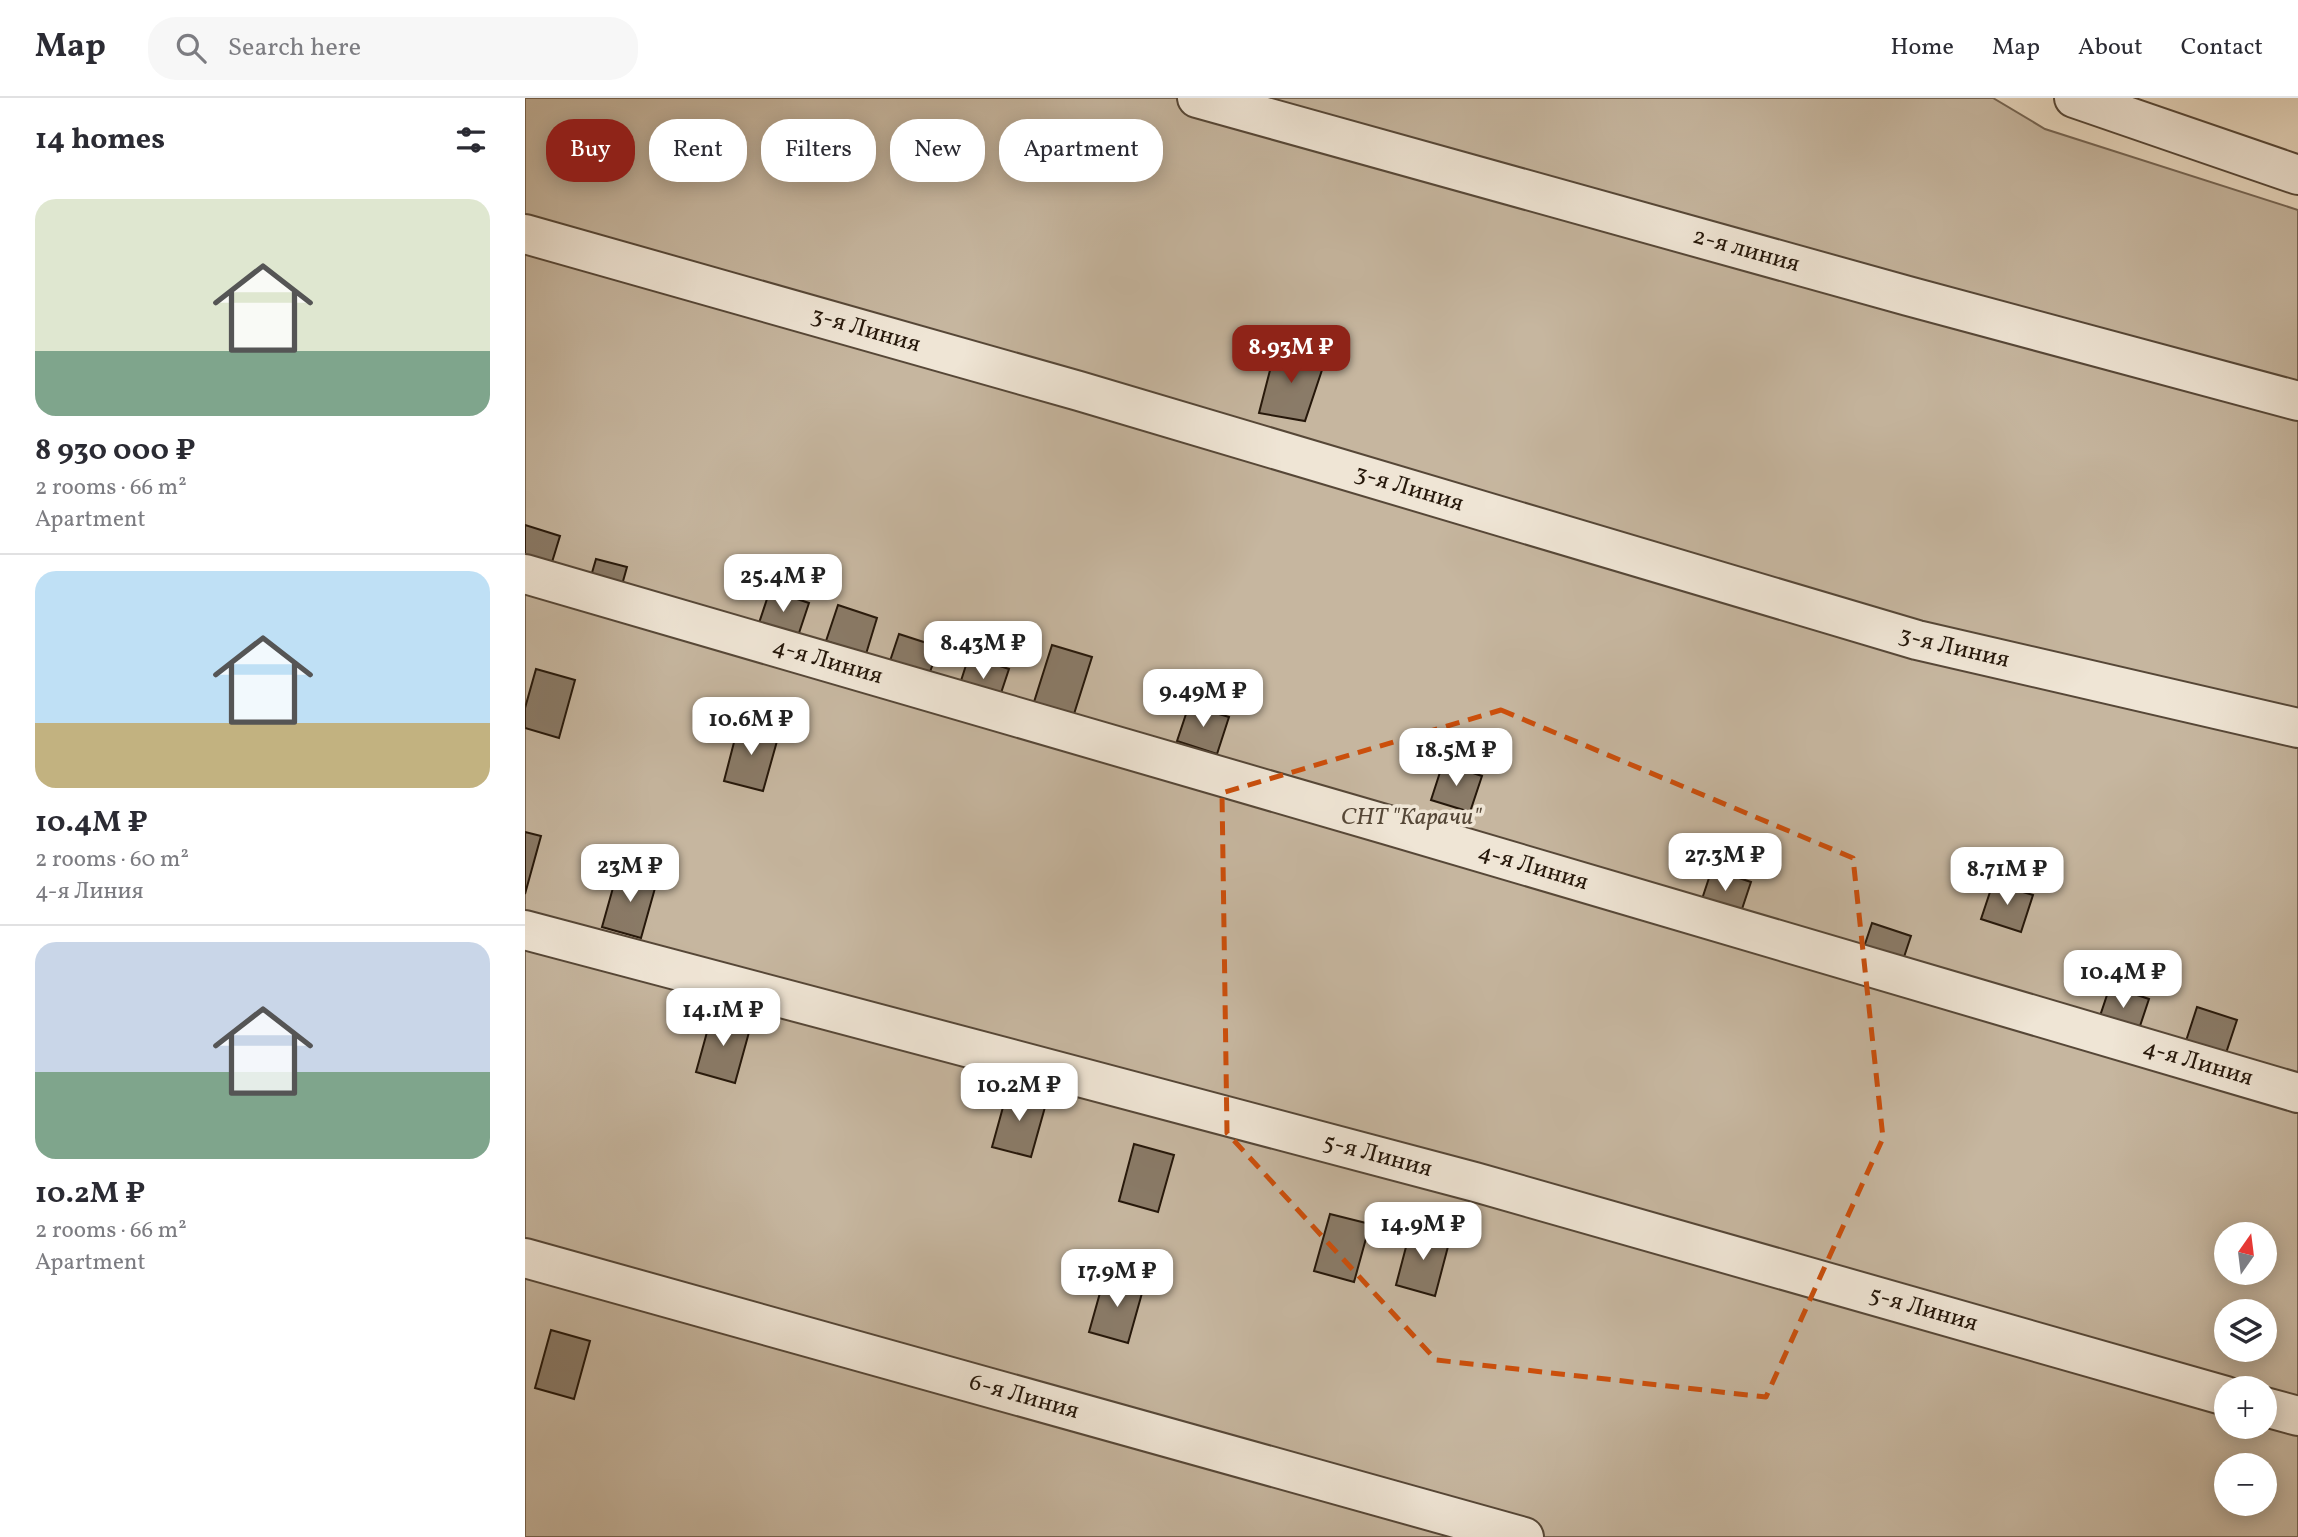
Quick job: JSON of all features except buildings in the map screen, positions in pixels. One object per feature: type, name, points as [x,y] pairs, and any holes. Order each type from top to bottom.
[{"type":"street","name":"2-я линия","points":[[1197,98],[2298,401]]},
{"type":"street","points":[[2074,98],[2298,175]]},
{"type":"street","name":"3-я Линия","points":[[525,234],[1093,395],[1916,640],[2298,728]]},
{"type":"street","name":"4-я Линия","points":[[525,574],[2298,1093]]},
{"type":"street","name":"5-я Линия","points":[[525,930],[1475,1182],[2214,1393]]},
{"type":"street","name":"6-я Линия","points":[[525,1258],[1524,1537]]},
{"type":"street","points":[[2277,1410],[2298,1416]]},
{"type":"highlighted area","points":[[1501,710],[1853,858],[1883,1138],[1766,1397],[1436,1360],[1227,1133],[1222,793]]},
{"type":"green space","name":"СНТ \"Карачи\"","points":[[525,98],[1993,98],[2045,129],[2298,210],[2298,1537],[525,1537]]}]
